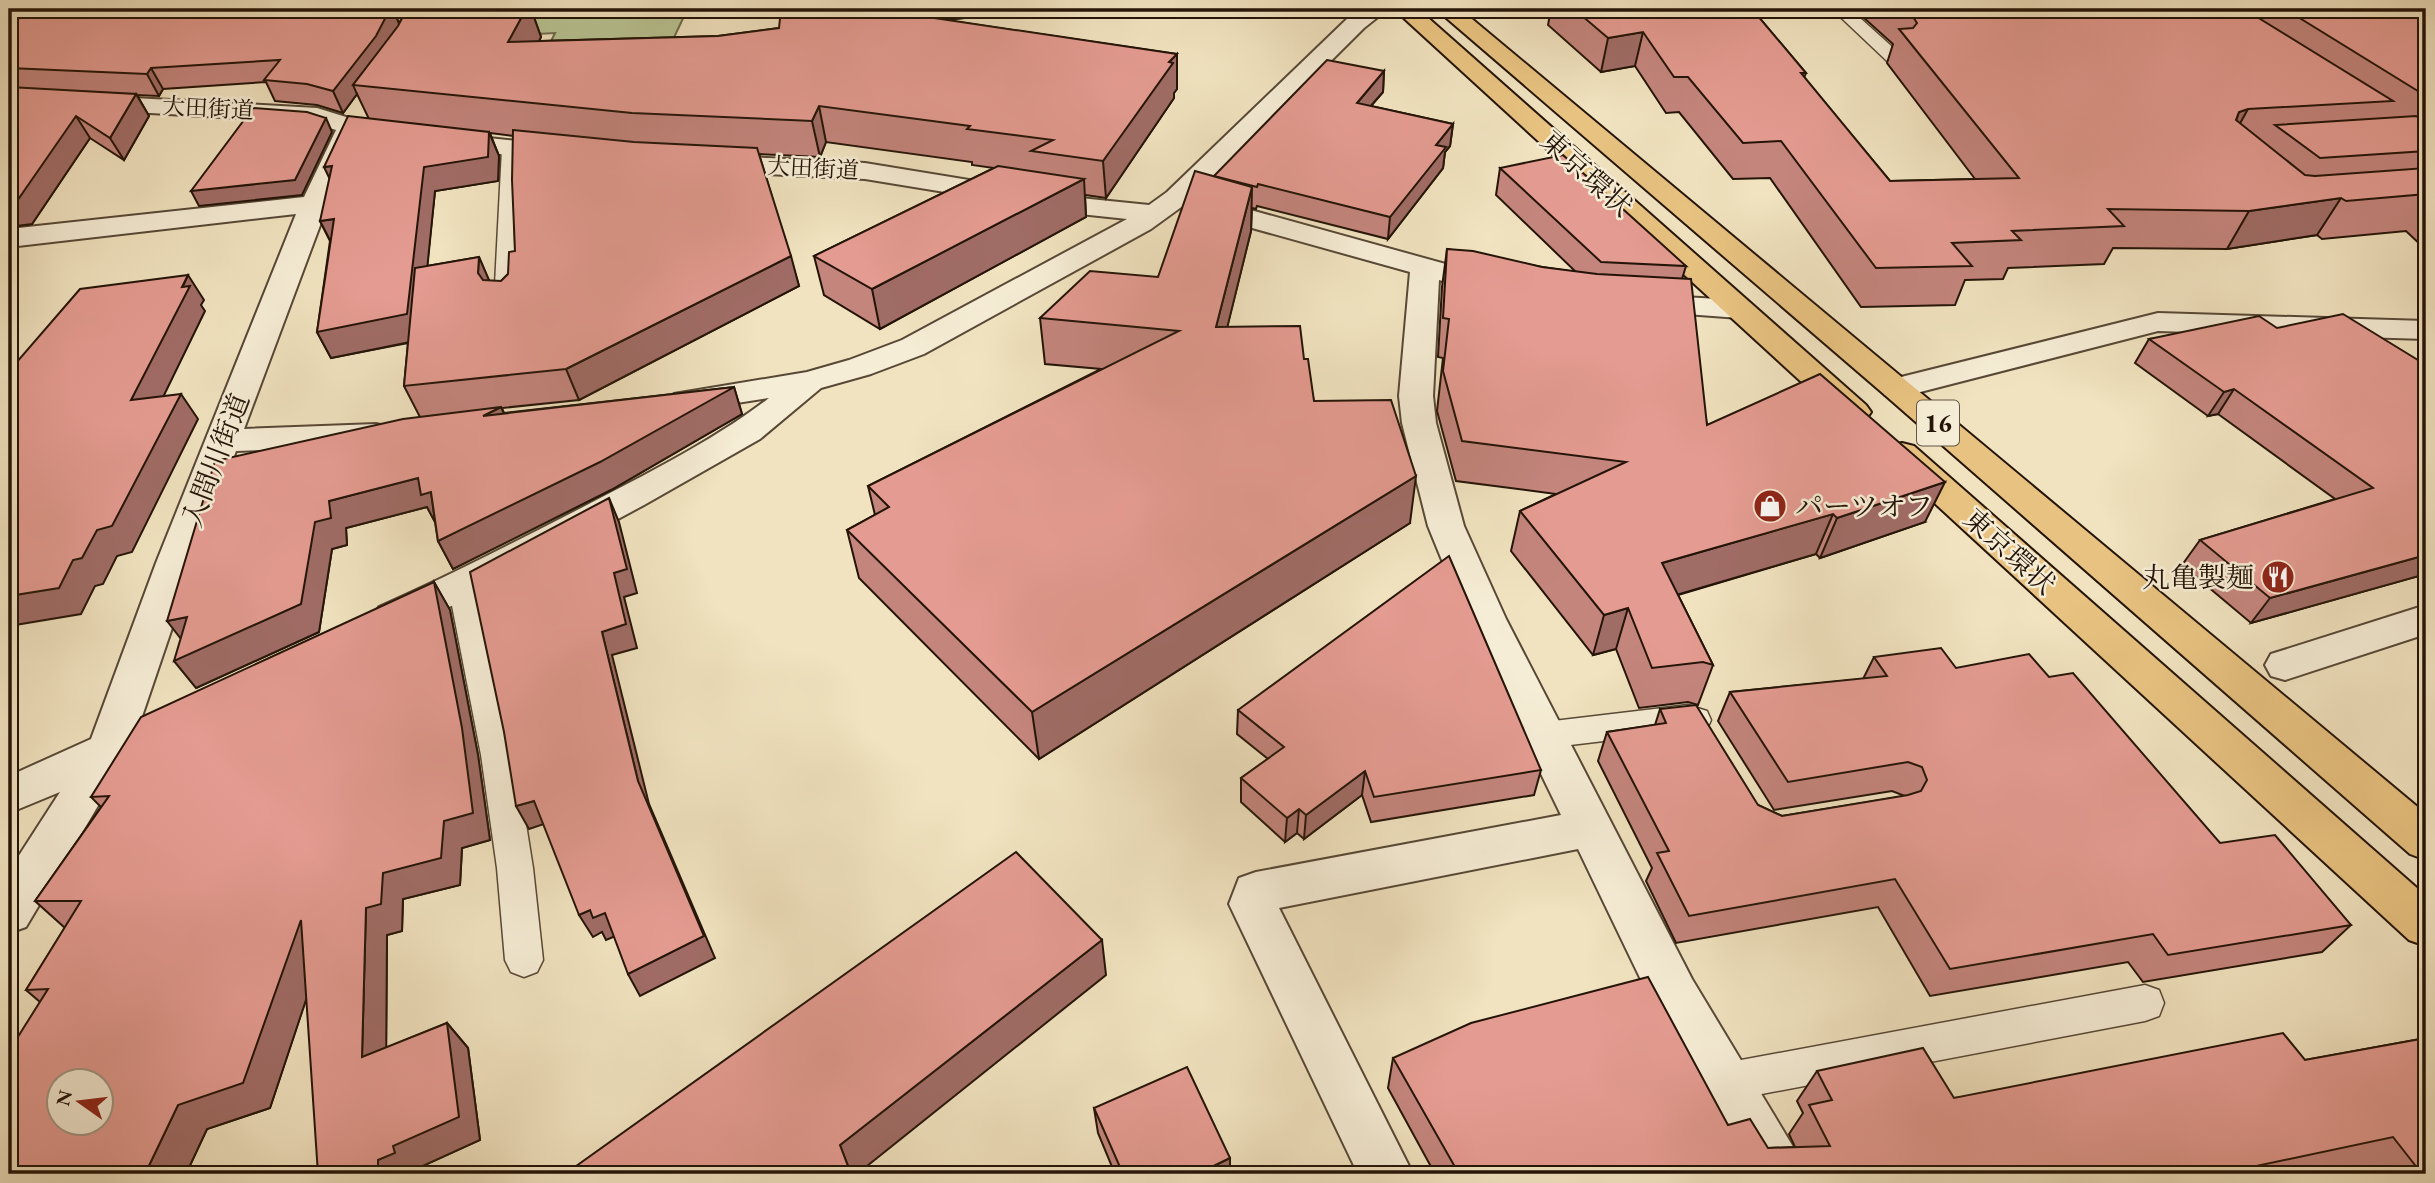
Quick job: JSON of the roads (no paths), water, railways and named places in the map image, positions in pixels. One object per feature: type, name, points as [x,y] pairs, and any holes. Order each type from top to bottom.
[{"type":"highway","name":"東京環状","points":[[1405,9],[2426,925]]},
{"type":"highway","name":"東京環状","points":[[1447,9],[1897,388],[2426,841]]},
{"type":"street","points":[[655,404],[810,381],[860,367],[913,347],[1167,206],[1316,65],[1356,23],[1377,9]]},
{"type":"street","name":"入間川街道","points":[[9,912],[109,750],[175,563],[314,204],[351,125],[371,97]]},
{"type":"street","name":"大田街道","points":[[9,98],[317,116],[372,133],[593,156]]},
{"type":"street","name":"大田街道","points":[[681,162],[865,171],[1080,206],[1167,206],[1474,280]]},
{"type":"street","points":[[9,238],[314,204]]},
{"type":"street","points":[[1425,268],[1416,396],[1419,423],[1447,526],[1486,619],[1674,995],[1779,1174]]},
{"type":"street","points":[[1617,302],[1740,309]]},
{"type":"street","points":[[1897,388],[2158,322],[2426,330]]},
{"type":"street","points":[[2350,328],[2393,356]]},
{"type":"street","points":[[362,632],[463,585],[631,497],[748,431],[810,381]]},
{"type":"street","points":[[224,441],[398,433]]},
{"type":"street","points":[[2285,664],[2426,619]]},
{"type":"street","points":[[9,795],[147,733]]},
{"type":"street","points":[[1386,1174],[1253,904],[1255,892],[1592,828]]},
{"type":"lane","points":[[1840,9],[1893,57]]},
{"type":"lane","points":[[506,304],[512,149]]},
{"type":"lane","points":[[949,209],[986,189]]},
{"type":"lane","points":[[463,585],[498,755],[515,868],[524,960]]},
{"type":"lane","points":[[1545,735],[1688,718],[1697,721],[1711,744]]},
{"type":"lane","points":[[1725,1082],[2145,1003]]},
{"type":"place","name":"パーツオフ","points":[[1770,506]]},
{"type":"place","name":"丸亀製麺","points":[[2278,577]]}]
